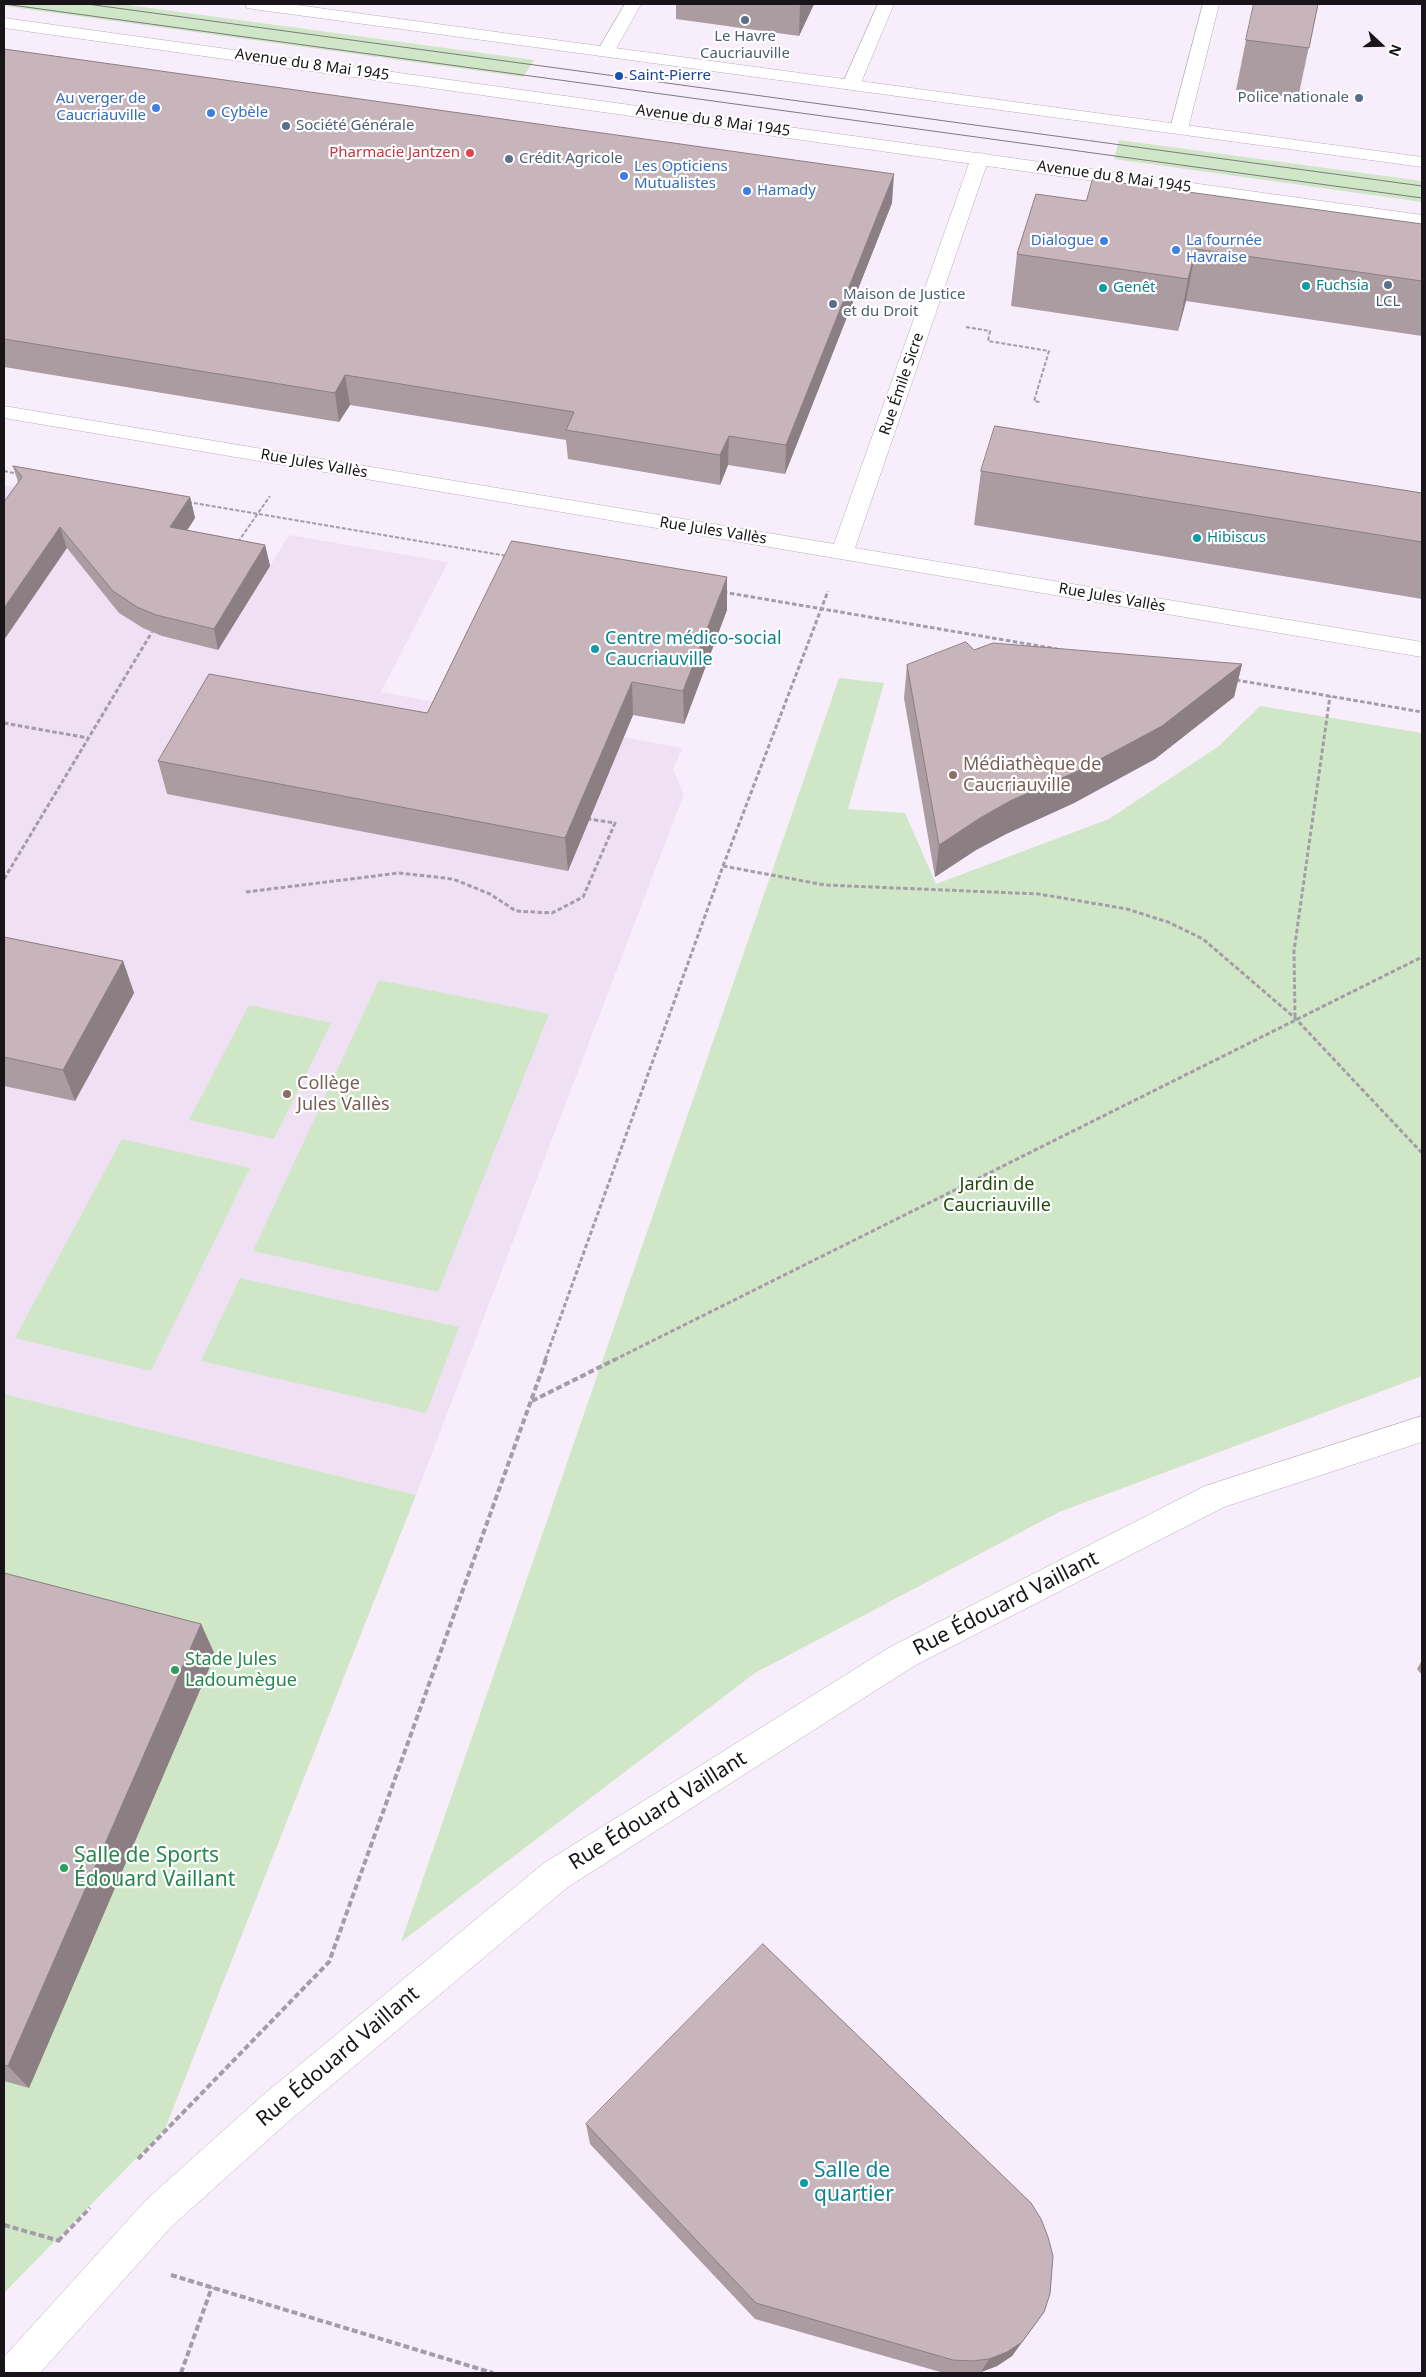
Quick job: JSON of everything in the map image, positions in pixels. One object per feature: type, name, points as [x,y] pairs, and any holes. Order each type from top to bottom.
[{"type":"street","points":[[253,4],[607,50],[1422,162]]},
{"type":"street","points":[[607,50],[633,4]]},
{"type":"street","points":[[851,85],[886,4]]},
{"type":"street","points":[[1179,129],[1211,4]]},
{"type":"street","name":"Avenue du 8 Mai 1945","points":[[4,23],[1422,221]]},
{"type":"street","name":"Rue Émile Sicre","points":[[842,553],[980,158]]},
{"type":"street","name":"Rue Jules Vallès","points":[[4,412],[1422,650]]},
{"type":"street","name":"Rue Édouard Vaillant","points":[[15,2373],[159,2213],[276,2108],[556,1875],[903,1656],[1216,1496],[1422,1429]]},
{"type":"path","points":[[923,321],[990,331],[988,341],[1049,351],[1034,401],[1040,402]]},
{"type":"path","points":[[237,544],[295,461]]},
{"type":"path","points":[[4,471],[23,474]]},
{"type":"path","points":[[179,501],[515,557]]},
{"type":"path","points":[[135,2162],[329,1962],[724,866],[842,553]]},
{"type":"path","points":[[716,590],[1066,650]]},
{"type":"path","points":[[4,879],[152,632]]},
{"type":"path","points":[[1232,679],[1422,712]]},
{"type":"path","points":[[1296,1018],[1294,951],[1330,696]]},
{"type":"path","points":[[4,723],[88,738]]},
{"type":"path","points":[[246,892],[399,873],[453,879],[490,894],[516,911],[552,913],[583,897],[615,823],[589,820]]},
{"type":"path","points":[[724,866],[825,885],[1039,894],[1127,909],[1168,922],[1203,939],[1296,1018],[1422,1153]]},
{"type":"path","points":[[531,1401],[1422,956]]},
{"type":"path","points":[[58,2241],[96,2202]]},
{"type":"path","points":[[4,2225],[494,2373]]},
{"type":"path","points":[[181,2373],[212,2287]]},
{"type":"shaded area","name":"Collège Jules Vallès","points":[[4,485],[195,518],[171,556],[204,554],[270,566],[289,535],[448,562],[381,692],[682,748],[673,770],[684,794],[416,1495],[4,1394]]},
{"type":"green space","points":[[4,4],[121,4],[534,60],[523,77],[4,6]]},
{"type":"green space","points":[[1119,140],[1422,181],[1422,202],[1114,159]]},
{"type":"green space","name":"Jardin de Caucriauville","points":[[839,678],[884,683],[848,809],[905,813],[936,884],[1109,819],[1219,746],[1260,706],[1422,733],[1422,1376],[1059,1512],[755,1673],[401,1942]]},
{"type":"green space","points":[[379,980],[549,1014],[438,1292],[253,1251]]},
{"type":"green space","points":[[249,1005],[331,1023],[274,1139],[189,1120]]},
{"type":"green space","points":[[122,1139],[250,1168],[151,1371],[15,1338]]},
{"type":"green space","points":[[240,1278],[459,1327],[426,1413],[201,1361]]},
{"type":"green space","name":"Stade Jules Ladoumègue","points":[[4,1394],[416,1495],[165,2129],[4,2293]]},
{"type":"building","points":[[1254,4],[1318,4],[1309,48],[1246,40]]},
{"type":"building","points":[[4,49],[894,174],[786,445],[729,436],[720,455],[566,430],[574,412],[345,375],[335,393],[4,339]]},
{"type":"building","points":[[1093,179],[1422,224],[1422,281],[1196,249],[1188,279],[1017,254],[1036,194],[1086,201]]},
{"type":"building","points":[[995,426],[1422,493],[1422,542],[981,471]]},
{"type":"building","points":[[13,466],[190,497],[170,527],[265,545],[214,629],[156,615],[137,607],[113,591],[60,527],[4,608],[4,502],[22,477]]},
{"type":"building","points":[[512,541],[727,577],[683,691],[632,682],[565,838],[158,761],[209,674],[427,713]]},
{"type":"building","points":[[966,642],[974,650],[993,643],[1242,664],[1162,726],[1080,770],[1010,801],[939,845],[907,665]]},
{"type":"building","points":[[4,937],[123,961],[63,1070],[4,1057]]},
{"type":"building","name":"Salle de Sports Édouard Vaillant","points":[[4,1573],[201,1624],[8,2066],[4,2065]]},
{"type":"building","name":"Salle de quartier","points":[[763,1944],[1031,2203],[1041,2219],[1053,2256],[1050,2294],[1044,2312],[1022,2342],[1007,2352],[989,2359],[972,2361],[953,2360],[756,2303],[586,2124]]},
{"type":"tram line","points":[[4,4],[1422,198]]},
{"type":"tram line","points":[[87,4],[1422,186]]},
{"type":"place","name":"Le Havre Caucriauville","points":[[745,20]]},
{"type":"place","name":"Saint-Pierre","points":[[619,76]]},
{"type":"place","name":"Police nationale","points":[[1359,98]]},
{"type":"place","name":"Au verger de Caucriauville","points":[[156,108]]},
{"type":"place","name":"Cybèle","points":[[211,113]]},
{"type":"place","name":"Société Générale","points":[[286,126]]},
{"type":"place","name":"Pharmacie Jantzen","points":[[470,153]]},
{"type":"place","name":"Crédit Agricole","points":[[509,159]]},
{"type":"place","name":"Les Opticiens Mutualistes","points":[[624,176]]},
{"type":"place","name":"Hamady","points":[[747,191]]},
{"type":"place","name":"Dialogue","points":[[1104,241]]},
{"type":"place","name":"La fournée Havraise","points":[[1176,250]]},
{"type":"place","name":"LCL","points":[[1388,285]]},
{"type":"place","name":"Fuchsia","points":[[1306,286]]},
{"type":"place","name":"Genêt","points":[[1103,288]]},
{"type":"place","name":"Maison de Justice et du Droit","points":[[833,304]]},
{"type":"place","name":"Hibiscus","points":[[1197,538]]},
{"type":"place","name":"Centre médico-social Caucriauville","points":[[595,649]]},
{"type":"place","name":"Médiathèque de Caucriauville","points":[[953,775]]},
{"type":"place","name":"Collège Jules Vallès","points":[[287,1094]]},
{"type":"place","name":"Stade Jules Ladoumègue","points":[[175,1670]]},
{"type":"place","name":"Salle de Sports Édouard Vaillant","points":[[64,1868]]},
{"type":"place","name":"Salle de quartier","points":[[804,2183]]}]
